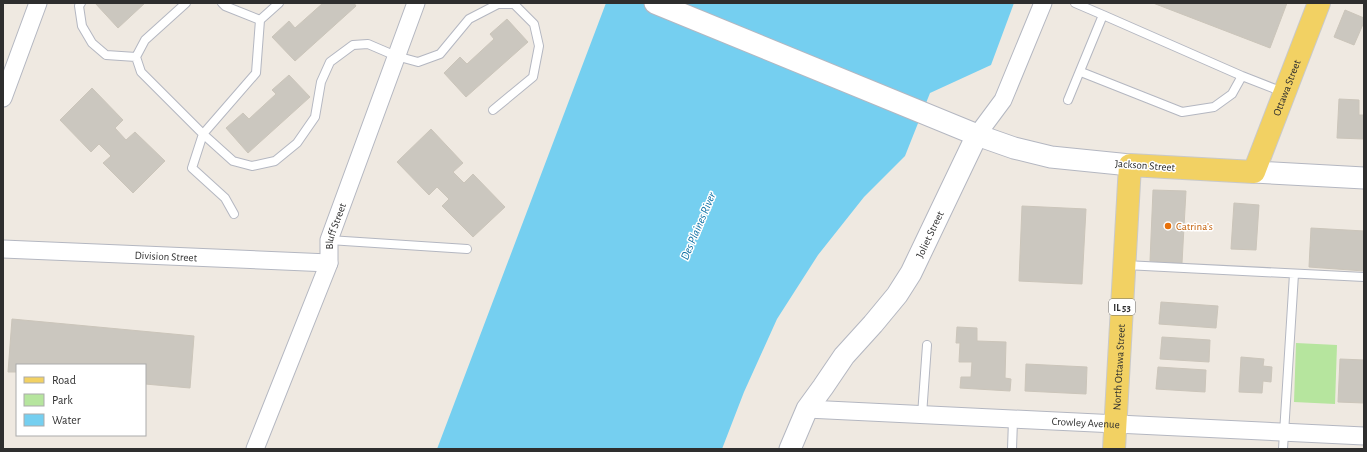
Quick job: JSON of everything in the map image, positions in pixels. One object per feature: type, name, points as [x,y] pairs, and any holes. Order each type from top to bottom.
[{"type":"main road","name":"Ottawa Street","points":[[1254,172],[1319,3]]},
{"type":"main road","name":"Jackson Street","points":[[1130,165],[1254,172]]},
{"type":"main road","name":"North Ottawa Street","points":[[1114,449],[1130,165]]},
{"type":"street","points":[[3,98],[38,3]]},
{"type":"street","name":"Bluff Street","points":[[255,449],[329,263],[329,240],[416,3]]},
{"type":"street","name":"Jackson Street","points":[[655,3],[977,135],[1014,148],[1052,157],[1130,165]]},
{"type":"street","name":"Joliet Street","points":[[790,449],[807,410],[844,356],[897,295],[911,274],[977,135],[1003,100],[1043,3]]},
{"type":"street","name":"Jackson Street","points":[[1254,172],[1364,178]]},
{"type":"street","name":"Division Street","points":[[3,249],[329,263]]},
{"type":"street","name":"Crowley Avenue","points":[[807,410],[1116,425],[1283,441],[1364,436]]},
{"type":"lane","points":[[81,3],[82,26],[92,43],[106,55],[136,57]]},
{"type":"lane","points":[[186,3],[145,40],[136,57],[142,72],[203,134],[233,161],[252,166],[275,161],[297,143],[315,117],[321,82],[330,62],[353,45],[368,44],[396,56],[418,62],[440,54],[469,19],[498,4],[514,4],[534,24],[539,46],[533,77],[493,110]]},
{"type":"lane","points":[[222,3],[225,6],[260,20]]},
{"type":"lane","points":[[234,214],[225,198],[192,168],[203,134],[256,73],[260,20],[279,3]]},
{"type":"lane","points":[[1074,3],[1242,76],[1284,92]]},
{"type":"lane","points":[[1068,100],[1103,15]]},
{"type":"lane","points":[[1080,72],[1182,112],[1214,106],[1232,94],[1242,76]]},
{"type":"lane","points":[[329,240],[467,249]]},
{"type":"lane","points":[[1124,265],[1364,277]]},
{"type":"lane","points":[[1283,441],[1294,274]]},
{"type":"lane","points":[[922,415],[926,344]]},
{"type":"lane","points":[[1012,449],[1013,420]]},
{"type":"green space","points":[[1296,343],[1337,345],[1335,404],[1294,402]]},
{"type":"water","name":"Des Plaines River","points":[[606,3],[1014,3],[991,65],[930,93],[905,156],[864,197],[818,255],[777,319],[744,392],[722,449],[437,449]]},
{"type":"building","points":[[95,3],[145,3],[118,28]]},
{"type":"building","points":[[323,3],[354,3],[356,6],[295,61],[272,37],[289,21],[295,28]]},
{"type":"building","points":[[1153,3],[1287,3],[1270,48]]},
{"type":"building","points":[[1345,10],[1364,18],[1364,22],[1354,45],[1334,37]]},
{"type":"building","points":[[507,19],[528,42],[466,97],[444,73],[460,57],[467,64],[494,39],[490,34]]},
{"type":"building","points":[[289,75],[310,97],[248,153],[226,128],[243,113],[249,119],[276,94],[272,90]]},
{"type":"building","points":[[92,88],[123,120],[115,128],[126,140],[135,132],[165,161],[133,193],[103,163],[111,156],[99,144],[91,152],[60,120]]},
{"type":"building","points":[[1339,99],[1359,100],[1359,115],[1364,115],[1364,139],[1337,138]]},
{"type":"building","points":[[431,129],[463,163],[453,172],[464,183],[473,174],[505,207],[473,237],[442,206],[449,199],[437,187],[429,195],[397,162]]},
{"type":"building","name":"Catrina’s","points":[[1153,190],[1186,191],[1182,263],[1150,261]]},
{"type":"building","points":[[1234,203],[1259,205],[1256,250],[1231,249]]},
{"type":"building","points":[[1022,206],[1086,209],[1082,284],[1019,281]]},
{"type":"building","points":[[1311,228],[1364,231],[1364,271],[1309,267]]},
{"type":"building","points":[[1161,302],[1218,306],[1216,328],[1159,324]]},
{"type":"building","points":[[12,319],[194,336],[190,388],[146,384],[146,364],[16,364],[16,372],[8,372]]},
{"type":"building","points":[[957,327],[977,328],[977,341],[1006,342],[1005,378],[1011,379],[1010,391],[960,388],[961,377],[971,377],[972,362],[959,362],[960,343],[956,343]]},
{"type":"building","points":[[1162,337],[1210,340],[1209,362],[1160,359]]},
{"type":"building","points":[[1241,357],[1264,359],[1263,366],[1272,367],[1271,382],[1263,381],[1262,393],[1239,392]]},
{"type":"building","points":[[1340,359],[1364,360],[1364,403],[1338,402]]},
{"type":"building","points":[[1026,364],[1087,367],[1086,394],[1025,391]]},
{"type":"building","points":[[1158,367],[1206,370],[1205,392],[1156,389]]},
{"type":"place","name":"Catrina’s","points":[[1168,226]]}]
